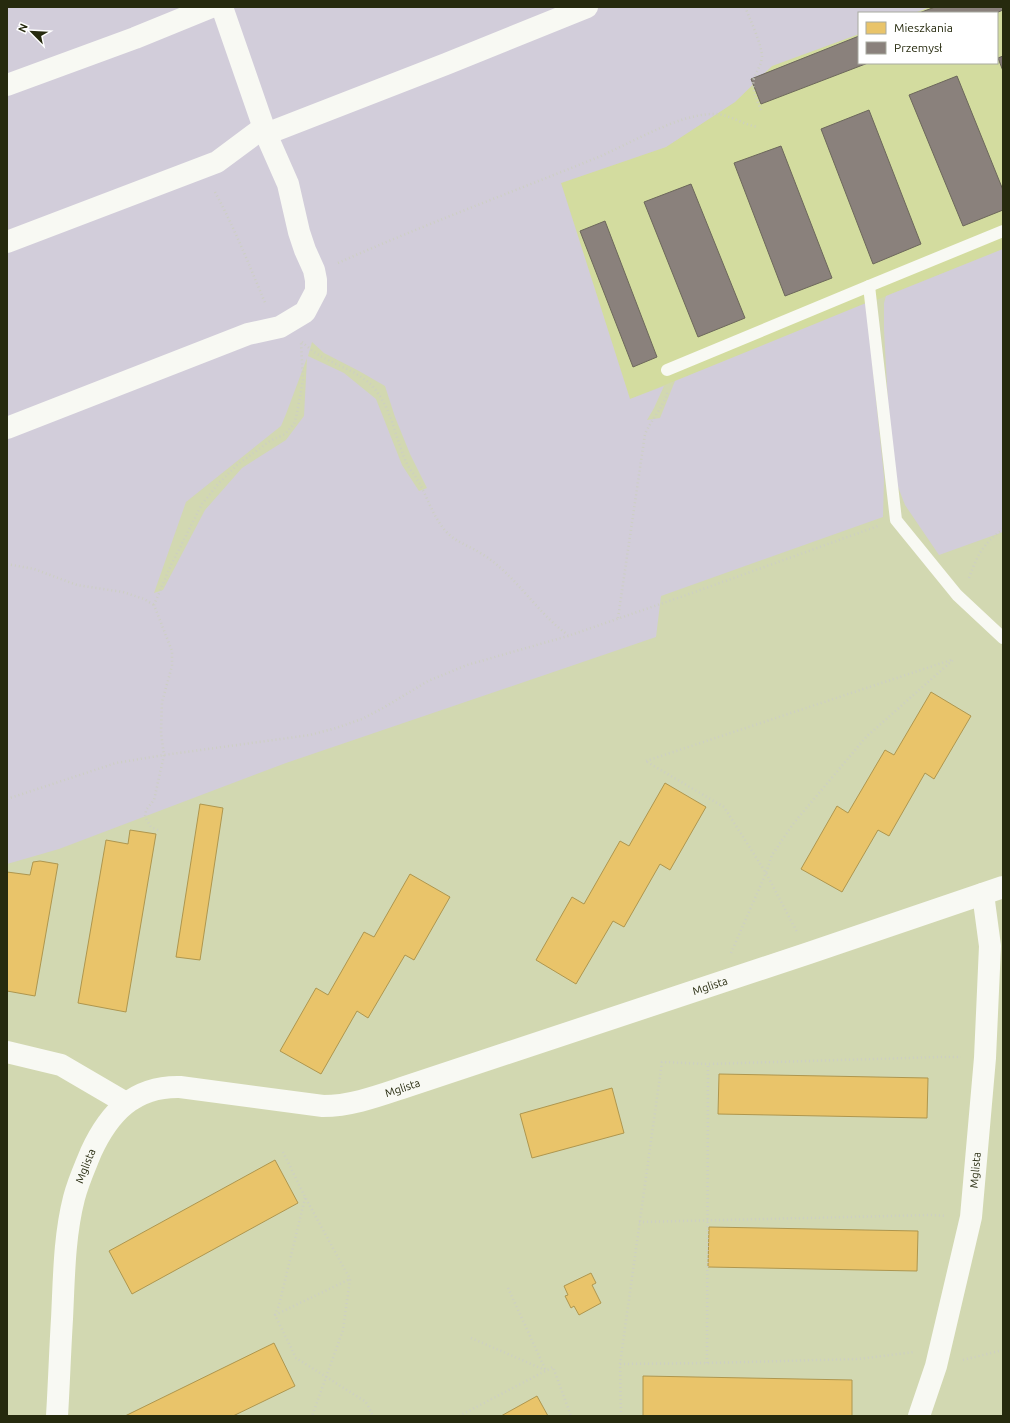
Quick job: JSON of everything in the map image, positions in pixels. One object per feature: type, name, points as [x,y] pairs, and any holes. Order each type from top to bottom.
[{"type":"street","points":[[7,86],[220,7],[265,130],[288,184],[299,232],[314,270],[316,280],[316,291],[305,312],[280,327],[248,334],[7,428]]},
{"type":"street","points":[[7,242],[217,162],[265,130],[446,64],[588,7]]},
{"type":"street","name":"Mglista","points":[[57,1416],[63,1274],[68,1227],[74,1197],[84,1169],[104,1127],[126,1103],[138,1095],[156,1088],[176,1087],[322,1106],[335,1106],[353,1103],[405,1088],[993,891],[985,1058],[971,1217],[936,1366],[919,1416]]},
{"type":"street","points":[[7,1052],[61,1065],[126,1103]]},
{"type":"lane","points":[[668,370],[1003,231]]},
{"type":"lane","points":[[869,286],[896,520],[957,595],[1003,638]]},
{"type":"path","points":[[745,7],[762,56],[760,66],[754,79],[754,93],[761,110]]},
{"type":"path","points":[[314,270],[336,264],[383,243],[598,157],[662,128],[695,116],[713,114],[732,118],[751,126],[758,127]]},
{"type":"path","points":[[215,192],[227,214],[243,250],[266,307],[280,327],[318,355],[357,375],[369,383],[378,392],[388,411],[408,465],[417,479],[440,525],[449,536],[482,554],[498,565],[568,636]]},
{"type":"path","points":[[154,605],[170,565],[202,504],[218,484],[238,464],[270,441],[285,434],[294,424],[303,380],[302,351]]},
{"type":"path","points":[[618,618],[645,434],[649,425],[662,407],[667,392],[668,370]]},
{"type":"path","points":[[7,799],[116,763],[310,735],[336,728],[362,719],[428,681],[467,665],[568,636],[896,520]]},
{"type":"path","points":[[957,595],[968,578],[976,557],[987,541],[1003,529]]},
{"type":"path","points":[[7,564],[34,569],[77,585],[123,592],[144,599],[154,605],[172,651],[172,666],[162,702],[161,733],[164,755],[154,800],[146,810],[145,817],[151,827],[158,830]]},
{"type":"path","points":[[731,954],[766,873],[772,855],[793,824],[866,737],[953,660],[646,761],[724,807],[766,873],[809,953]]},
{"type":"path","points":[[621,1416],[620,1364],[662,1062],[708,1064],[940,1057],[985,1058]]},
{"type":"path","points":[[707,1363],[706,1221],[708,1064]]},
{"type":"path","points":[[283,1152],[350,1279],[344,1330],[312,1416]]},
{"type":"path","points":[[306,1197],[275,1315],[296,1358],[366,1402],[373,1416]]},
{"type":"path","points":[[639,1222],[931,1215],[971,1217]]},
{"type":"path","points":[[275,1315],[350,1279]]},
{"type":"path","points":[[508,1288],[546,1370]]},
{"type":"path","points":[[471,1338],[546,1370]]},
{"type":"path","points":[[620,1364],[858,1359],[909,1353],[941,1344]]},
{"type":"path","points":[[936,1366],[1003,1350]]},
{"type":"path","points":[[459,1416],[553,1366],[571,1416]]},
{"type":"shaded area","points":[[7,7],[930,7],[917,12],[858,12],[858,34],[772,66],[735,102],[666,147],[561,183],[630,399],[664,386],[647,420],[660,418],[675,381],[866,303],[884,477],[883,517],[661,596],[656,637],[286,763],[59,849],[7,864]],"holes":[[[312,342],[324,353],[385,386],[395,417],[410,454],[427,488],[419,491],[402,465],[376,399],[344,373],[308,356]],[[307,358],[304,416],[286,440],[242,468],[205,510],[163,590],[154,593],[186,502],[281,426]]]},
{"type":"shaded area","points":[[930,7],[1003,7],[1003,249],[630,399],[561,183],[666,147],[735,102],[772,66],[858,34],[858,64],[998,64],[998,12],[917,12]]},
{"type":"shaded area","points":[[1003,249],[1003,532],[939,555],[905,505],[895,479],[891,458],[884,330],[884,303],[886,296]]},
{"type":"building: Mieszkania","points":[[931,692],[971,716],[934,779],[925,773],[889,836],[878,830],[842,892],[801,869],[837,806],[848,813],[885,750],[894,755]]},
{"type":"building: Mieszkania","points":[[665,783],[706,807],[670,870],[660,864],[624,927],[613,921],[576,984],[536,960],[572,897],[584,904],[620,841],[629,846]]},
{"type":"building: Mieszkania","points":[[200,804],[223,808],[200,960],[176,957]]},
{"type":"building: Mieszkania","points":[[130,830],[156,834],[126,1012],[78,1003],[106,840],[128,844]]},
{"type":"building: Mieszkania","points":[[40,861],[58,864],[35,996],[7,991],[7,872],[30,875],[33,862]]},
{"type":"building: Mieszkania","points":[[410,874],[450,897],[414,960],[405,955],[368,1018],[357,1011],[321,1074],[280,1051],[316,988],[328,995],[364,932],[374,937]]},
{"type":"building: Mieszkania","points":[[719,1074],[928,1078],[927,1118],[718,1114]]},
{"type":"building: Mieszkania","points":[[612,1088],[624,1133],[532,1158],[520,1114]]},
{"type":"building: Mieszkania","points":[[275,1160],[298,1203],[132,1294],[109,1251]]},
{"type":"building: Mieszkania","points":[[709,1227],[918,1231],[917,1271],[708,1267]]},
{"type":"building: Mieszkania","points":[[591,1273],[596,1283],[592,1285],[601,1303],[579,1315],[574,1306],[571,1308],[565,1296],[568,1295],[564,1286]]},
{"type":"building: Mieszkania","points":[[274,1343],[295,1386],[233,1416],[125,1416]]},
{"type":"building: Mieszkania","points":[[643,1376],[852,1380],[852,1416],[643,1416]]},
{"type":"building: Mieszkania","points":[[537,1396],[548,1416],[501,1416]]},
{"type":"building: Przemysł","points":[[935,7],[1003,7],[1003,10],[998,12],[922,12]]},
{"type":"building: Przemysł","points":[[858,36],[858,64],[865,64],[761,104],[751,79]]},
{"type":"building: Przemysł","points":[[1003,56],[1003,71],[998,58]]},
{"type":"building: Przemysł","points":[[957,76],[1003,190],[1003,210],[963,226],[909,95]]},
{"type":"building: Przemysł","points":[[869,110],[921,244],[873,264],[821,129]]},
{"type":"building: Przemysł","points":[[781,146],[832,278],[785,296],[734,163]]},
{"type":"building: Przemysł","points":[[691,184],[745,318],[698,337],[644,202]]},
{"type":"building: Przemysł","points":[[605,221],[657,357],[633,367],[580,231]]}]
